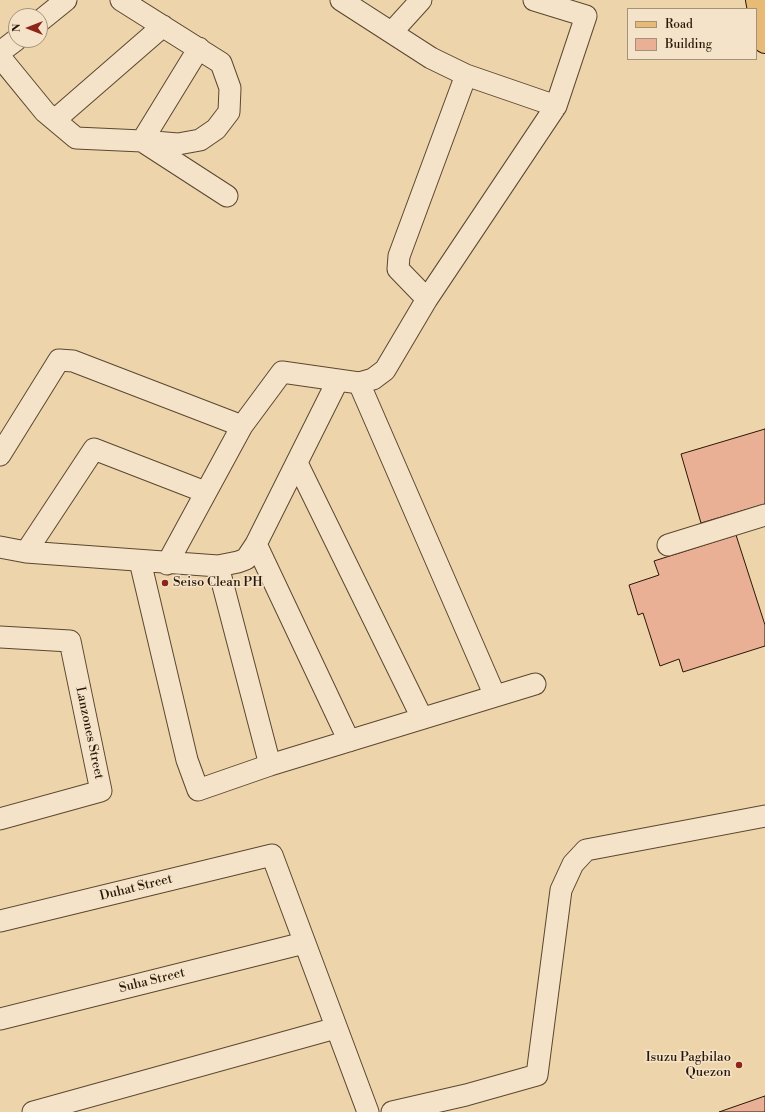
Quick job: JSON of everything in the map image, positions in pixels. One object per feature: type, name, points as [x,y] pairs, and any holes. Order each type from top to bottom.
[{"type":"main road","points":[[757,0],[765,42]]},
{"type":"street","points":[[48,15],[66,0]]},
{"type":"street","points":[[0,57],[45,112],[56,119],[76,138],[178,144],[200,140],[216,129],[229,112],[230,88],[221,62],[122,0]]},
{"type":"street","points":[[341,0],[431,58],[466,75],[556,106]]},
{"type":"street","points":[[392,32],[421,0]]},
{"type":"street","points":[[167,564],[242,426],[282,372],[359,383],[373,379],[385,370],[427,299],[556,106],[586,16],[534,0]]},
{"type":"street","points":[[56,119],[163,26]]},
{"type":"street","points":[[142,141],[199,48]]},
{"type":"street","points":[[427,299],[398,269],[399,256],[466,75]]},
{"type":"street","points":[[142,141],[227,196]]},
{"type":"street","points":[[0,455],[59,360],[73,361],[242,426]]},
{"type":"street","points":[[0,547],[26,552],[167,564],[218,566],[246,559],[256,544],[338,380]]},
{"type":"street","points":[[359,383],[495,696]]},
{"type":"street","points":[[26,552],[94,449],[205,492]]},
{"type":"street","points":[[297,463],[422,718]]},
{"type":"street","points":[[668,545],[765,515]]},
{"type":"street","points":[[256,544],[349,740]]},
{"type":"street","points":[[140,561],[187,760],[198,790],[270,764],[535,684]]},
{"type":"street","points":[[218,566],[270,764]]},
{"type":"street","name":"Lanzones Street","points":[[0,637],[70,642],[101,791],[0,819]]},
{"type":"street","points":[[392,1112],[468,1104],[537,1075],[562,890],[573,864],[586,850],[765,816]]},
{"type":"street","name":"Duhat Street","points":[[0,921],[272,855],[304,943]]},
{"type":"street","points":[[304,943],[368,1112]]},
{"type":"street","name":"Suha Street","points":[[0,1019],[304,943]]},
{"type":"street","points":[[33,1112],[336,1028]]},
{"type":"building","points":[[765,429],[765,504],[701,523],[681,454]]},
{"type":"building","points":[[736,535],[765,625],[765,646],[683,672],[679,659],[660,666],[643,613],[638,615],[629,585],[659,575],[654,561]]},
{"type":"building","points":[[765,1096],[765,1112],[719,1112]]},
{"type":"place","name":"Seiso Clean PH","points":[[165,583]]},
{"type":"place","name":"Isuzu Pagbilao Quezon","points":[[739,1065]]}]
